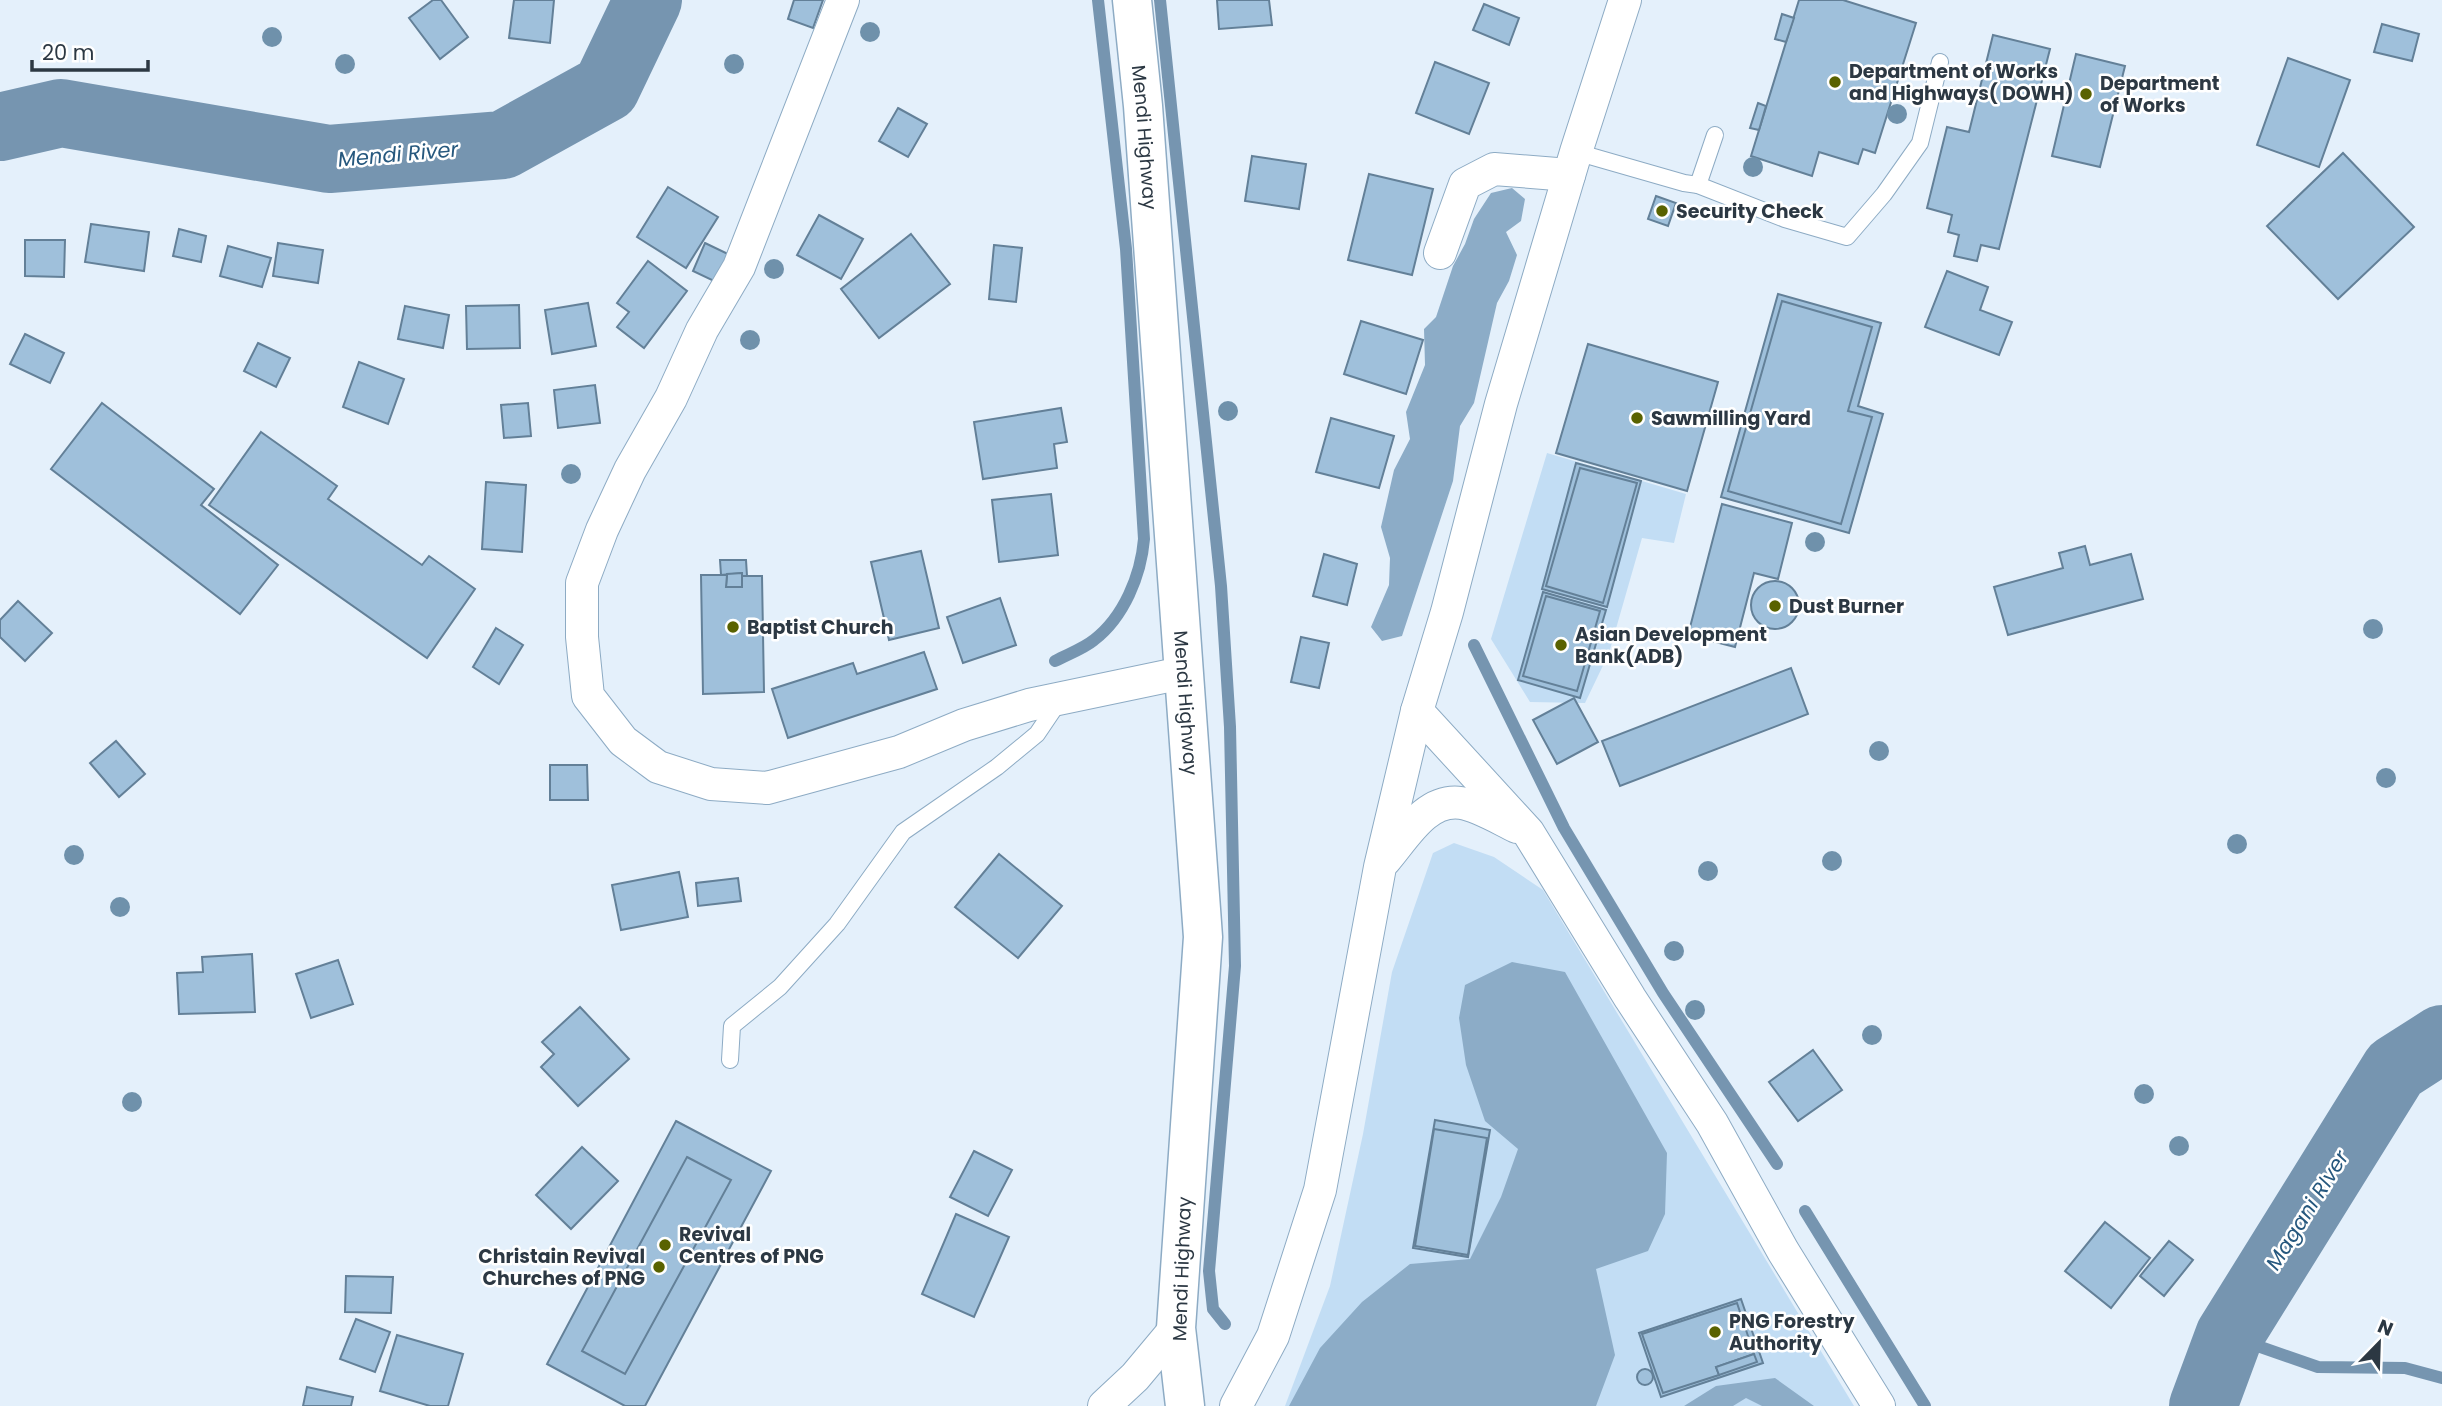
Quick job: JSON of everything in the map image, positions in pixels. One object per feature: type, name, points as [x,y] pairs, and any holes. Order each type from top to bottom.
[{"type":"main road","name":"Mendi Highway","points":[[1132,0],[1143,106],[1203,937],[1176,1328],[1185,1406]]},
{"type":"street","points":[[843,0],[739,267],[702,330],[671,398],[630,470],[602,530],[582,583],[582,637],[588,696],[623,740],[658,767],[710,784],[767,788],[899,752],[964,725],[1062,698],[1182,673]]},
{"type":"street","points":[[1236,1406],[1273,1336],[1320,1190],[1380,867],[1417,711],[1572,164],[1625,0]]},
{"type":"street","points":[[1440,253],[1465,184],[1494,169],[1572,164]]},
{"type":"street","points":[[1417,711],[1528,832],[1630,998],[1713,1123],[1783,1251],[1879,1406]]},
{"type":"street","points":[[1380,867],[1427,811],[1444,804],[1462,803],[1528,832]]},
{"type":"street","points":[[1104,1406],[1135,1377],[1176,1328]]},
{"type":"lane","points":[[1572,164],[1699,186],[1785,219],[1847,237],[1884,194],[1920,143],[1940,62]]},
{"type":"lane","points":[[1699,186],[1715,135]]},
{"type":"lane","points":[[730,1060],[732,1026],[780,987],[837,924],[903,832],[997,767],[1037,734],[1062,698]]},
{"type":"shaded area","points":[[1512,188],[1525,199],[1521,221],[1506,232],[1517,255],[1509,281],[1497,303],[1474,403],[1460,426],[1453,481],[1402,636],[1382,641],[1371,627],[1389,585],[1390,558],[1381,527],[1394,470],[1410,439],[1406,412],[1425,365],[1424,329],[1436,317],[1453,266],[1474,219],[1491,193]]},
{"type":"shaded area","points":[[1547,453],[1686,494],[1674,543],[1642,538],[1609,653],[1585,703],[1530,702],[1491,639]]},
{"type":"shaded area","points":[[1454,843],[1494,857],[1543,890],[1854,1406],[1285,1406],[1330,1286],[1363,1134],[1392,972],[1433,853]]},
{"type":"shaded area","points":[[1512,962],[1565,972],[1667,1153],[1665,1214],[1648,1251],[1596,1269],[1615,1355],[1596,1406],[1289,1406],[1320,1348],[1362,1302],[1410,1264],[1470,1259],[1501,1197],[1518,1149],[1485,1121],[1466,1065],[1459,1018],[1465,985]]},
{"type":"shaded area","points":[[1775,1378],[1814,1406],[1762,1406],[1746,1398],[1733,1406],[1684,1406],[1716,1386]]},
{"type":"building","points":[[433,0],[441,0],[468,37],[440,59],[409,18]]},
{"type":"building","points":[[514,0],[554,0],[550,43],[509,38]]},
{"type":"building","points":[[794,0],[823,0],[813,28],[788,19]]},
{"type":"building","points":[[1217,0],[1269,0],[1272,25],[1219,29]]},
{"type":"building","name":"Department of Works and Highways( DOWH)","points":[[1799,0],[1843,0],[1916,23],[1875,153],[1863,149],[1858,164],[1819,152],[1812,176],[1751,156]]},
{"type":"building","points":[[1484,4],[1519,18],[1509,45],[1473,30]]},
{"type":"building","points":[[1782,14],[1794,18],[1786,42],[1775,39]]},
{"type":"building","points":[[2382,24],[2419,34],[2412,61],[2374,52]]},
{"type":"building","points":[[1993,35],[2050,49],[1999,249],[1981,245],[1977,261],[1954,256],[1959,235],[1948,232],[1952,215],[1927,208],[1947,127],[1969,132]]},
{"type":"building","points":[[2076,54],[2125,66],[2100,167],[2052,156]]},
{"type":"building","points":[[2288,58],[2350,80],[2319,167],[2257,145]]},
{"type":"building","points":[[1435,62],[1489,83],[1469,134],[1416,113]]},
{"type":"building","points":[[1758,103],[1766,106],[1759,130],[1750,128]]},
{"type":"building","points":[[898,108],[927,124],[908,157],[879,141]]},
{"type":"building","points":[[2343,153],[2414,227],[2338,299],[2267,226]]},
{"type":"building","points":[[1252,156],[1306,164],[1299,209],[1245,201]]},
{"type":"building","points":[[1369,174],[1433,189],[1412,275],[1348,260]]},
{"type":"building","points":[[668,187],[718,217],[686,268],[637,237]]},
{"type":"building","name":"Security Check","points":[[1656,196],[1676,203],[1668,226],[1648,219]]},
{"type":"building","points":[[819,215],[863,239],[841,279],[797,255]]},
{"type":"building","points":[[91,224],[149,232],[144,271],[85,262]]},
{"type":"building","points":[[179,229],[206,236],[201,262],[173,256]]},
{"type":"building","points":[[911,234],[950,284],[879,338],[841,289]]},
{"type":"building","points":[[25,240],[65,240],[64,277],[25,276]]},
{"type":"building","points":[[278,243],[323,250],[318,283],[273,276]]},
{"type":"building","points":[[705,243],[728,254],[716,282],[693,271]]},
{"type":"building","points":[[994,245],[1022,248],[1016,302],[989,299]]},
{"type":"building","points":[[228,246],[271,258],[262,287],[220,276]]},
{"type":"building","points":[[648,261],[687,291],[644,348],[617,327],[629,312],[617,303]]},
{"type":"building","points":[[1947,271],[1988,287],[1980,310],[2012,322],[1999,355],[1925,327]]},
{"type":"building","points":[[1778,294],[1881,323],[1858,406],[1883,414],[1849,533],[1721,497]]},
{"type":"building","points":[[1782,301],[1872,327],[1848,411],[1872,417],[1841,524],[1728,491]]},
{"type":"building","points":[[588,303],[596,346],[552,354],[545,310]]},
{"type":"building","points":[[519,305],[520,348],[467,349],[466,306]]},
{"type":"building","points":[[405,306],[449,315],[443,348],[398,339]]},
{"type":"building","points":[[1361,321],[1423,340],[1406,394],[1344,374]]},
{"type":"building","points":[[25,334],[64,353],[50,383],[10,364]]},
{"type":"building","points":[[258,343],[290,358],[276,387],[244,371]]},
{"type":"building","name":"Sawmilling Yard","points":[[1588,344],[1718,382],[1687,491],[1556,453]]},
{"type":"building","points":[[359,362],[404,379],[388,424],[343,407]]},
{"type":"building","points":[[595,385],[600,423],[558,428],[554,390]]},
{"type":"building","points":[[102,403],[214,489],[201,505],[278,565],[240,614],[51,469]]},
{"type":"building","points":[[528,403],[531,436],[504,438],[501,405]]},
{"type":"building","points":[[1061,408],[1067,442],[1054,444],[1057,468],[983,479],[974,422]]},
{"type":"building","points":[[1331,418],[1394,436],[1379,488],[1316,472]]},
{"type":"building","points":[[261,432],[337,486],[328,499],[422,565],[429,556],[475,589],[427,658],[209,505]]},
{"type":"building","points":[[1576,463],[1641,481],[1607,607],[1542,589]]},
{"type":"building","points":[[1580,468],[1637,483],[1603,603],[1546,586]]},
{"type":"building","points":[[486,482],[526,485],[522,552],[482,549]]},
{"type":"building","points":[[1051,494],[1058,555],[999,562],[992,500]]},
{"type":"building","points":[[1722,504],[1792,523],[1778,579],[1754,573],[1735,647],[1688,635]]},
{"type":"building","points":[[2085,546],[2090,565],[2131,554],[2143,599],[2008,635],[1994,587],[2063,568],[2059,553]]},
{"type":"building","points":[[921,551],[939,628],[889,640],[871,562]]},
{"type":"building","points":[[1324,554],[1357,564],[1347,605],[1313,596]]},
{"type":"building","points":[[720,560],[746,560],[747,576],[742,576],[742,573],[721,575]]},
{"type":"building","points":[[742,573],[742,587],[726,587],[727,574]]},
{"type":"building","name":"Baptist Church","points":[[701,575],[727,575],[726,587],[742,587],[742,576],[762,576],[764,692],[703,694]]},
{"type":"building","name":"Dust Burner","points":[[1775,581],[1792,588],[1799,605],[1792,622],[1775,629],[1758,622],[1751,605],[1758,588]]},
{"type":"building","name":"Asian Development Bank(ADB)","points":[[1543,592],[1606,610],[1580,698],[1518,680]]},
{"type":"building","name":"Asian Development Bank(ADB)","points":[[1546,596],[1600,611],[1577,691],[1523,676]]},
{"type":"building","points":[[1000,598],[1016,645],[963,663],[947,617]]},
{"type":"building","points":[[18,601],[52,633],[25,661],[0,637],[0,620]]},
{"type":"building","points":[[496,628],[523,645],[499,684],[473,667]]},
{"type":"building","points":[[1301,637],[1329,643],[1319,688],[1291,682]]},
{"type":"building","points":[[924,652],[937,689],[788,738],[772,689],[853,663],[857,674]]},
{"type":"building","points":[[1791,668],[1808,714],[1620,786],[1602,741]]},
{"type":"building","points":[[1574,698],[1598,742],[1557,764],[1533,720]]},
{"type":"building","points":[[116,741],[145,774],[119,797],[90,763]]},
{"type":"building","points":[[550,765],[587,765],[588,800],[550,800]]},
{"type":"building","points":[[999,854],[1062,906],[1018,958],[955,907]]},
{"type":"building","points":[[679,872],[688,917],[621,930],[612,885]]},
{"type":"building","points":[[738,878],[741,901],[698,906],[696,883]]},
{"type":"building","points":[[252,954],[255,1012],[179,1014],[177,973],[203,972],[202,957]]},
{"type":"building","points":[[338,960],[353,1004],[311,1018],[296,974]]},
{"type":"building","points":[[580,1007],[629,1059],[578,1106],[541,1067],[554,1054],[542,1042]]},
{"type":"building","points":[[1813,1050],[1842,1090],[1798,1121],[1769,1082]]},
{"type":"building","points":[[1435,1120],[1490,1130],[1468,1257],[1413,1248]]},
{"type":"building","name":"Christain Revival Churches of PNG","points":[[676,1121],[771,1171],[645,1406],[625,1406],[547,1364]]},
{"type":"building","points":[[1434,1129],[1487,1138],[1468,1255],[1415,1246]]},
{"type":"building","points":[[582,1147],[618,1181],[571,1229],[536,1195]]},
{"type":"building","points":[[974,1151],[1012,1170],[988,1216],[950,1197]]},
{"type":"building","points":[[687,1157],[731,1180],[625,1374],[582,1351]]},
{"type":"building","points":[[956,1214],[1009,1237],[974,1317],[922,1294]]},
{"type":"building","points":[[2105,1222],[2150,1258],[2111,1308],[2065,1271]]},
{"type":"building","points":[[2169,1241],[2193,1260],[2164,1296],[2140,1276]]},
{"type":"building","points":[[346,1276],[393,1277],[391,1313],[345,1312]]},
{"type":"building","points":[[1741,1299],[1763,1363],[1661,1397],[1639,1333]]},
{"type":"building","points":[[1737,1303],[1754,1354],[1716,1367],[1719,1375],[1663,1393],[1642,1334]]},
{"type":"building","points":[[356,1319],[390,1332],[375,1372],[340,1359]]},
{"type":"building","points":[[397,1335],[463,1354],[448,1406],[430,1406],[380,1391]]},
{"type":"building","points":[[1754,1354],[1757,1362],[1719,1375],[1716,1367]]},
{"type":"building","points":[[1642,1369],[1648,1369],[1653,1377],[1651,1383],[1642,1385],[1637,1380],[1637,1374]]},
{"type":"building","points":[[307,1387],[353,1397],[351,1406],[303,1406]]},
{"type":"waterway","name":"Mendi River","points":[[0,127],[61,113],[329,159],[503,145],[606,88],[648,0]]},
{"type":"waterway","points":[[1055,661],[1090,643],[1114,620],[1135,581],[1144,539],[1126,249],[1098,0]]},
{"type":"waterway","points":[[1160,0],[1221,586],[1230,727],[1235,966],[1209,1271],[1213,1309],[1225,1324]]},
{"type":"waterway","points":[[1474,645],[1564,828],[1663,993],[1777,1164]]},
{"type":"waterway","name":"Magani RIver","points":[[2203,1406],[2229,1336],[2395,1069],[2442,1039]]},
{"type":"waterway","points":[[1805,1211],[1925,1406]]},
{"type":"waterway","points":[[2229,1336],[2318,1367],[2405,1368],[2442,1378]]},
{"type":"place","name":"Department of Works and Highways( DOWH)","points":[[1835,82]]},
{"type":"place","name":"Department of Works","points":[[2086,94]]},
{"type":"place","name":"Security Check","points":[[1662,211]]},
{"type":"place","name":"Sawmilling Yard","points":[[1637,418]]},
{"type":"place","name":"Dust Burner","points":[[1775,606]]},
{"type":"place","name":"Baptist Church","points":[[733,627]]},
{"type":"place","name":"Asian Development Bank(ADB)","points":[[1561,645]]},
{"type":"place","name":"Revival Centres of PNG","points":[[665,1245]]},
{"type":"place","name":"Christain Revival Churches of PNG","points":[[659,1267]]},
{"type":"place","name":"PNG Forestry Authority","points":[[1715,1332]]}]
